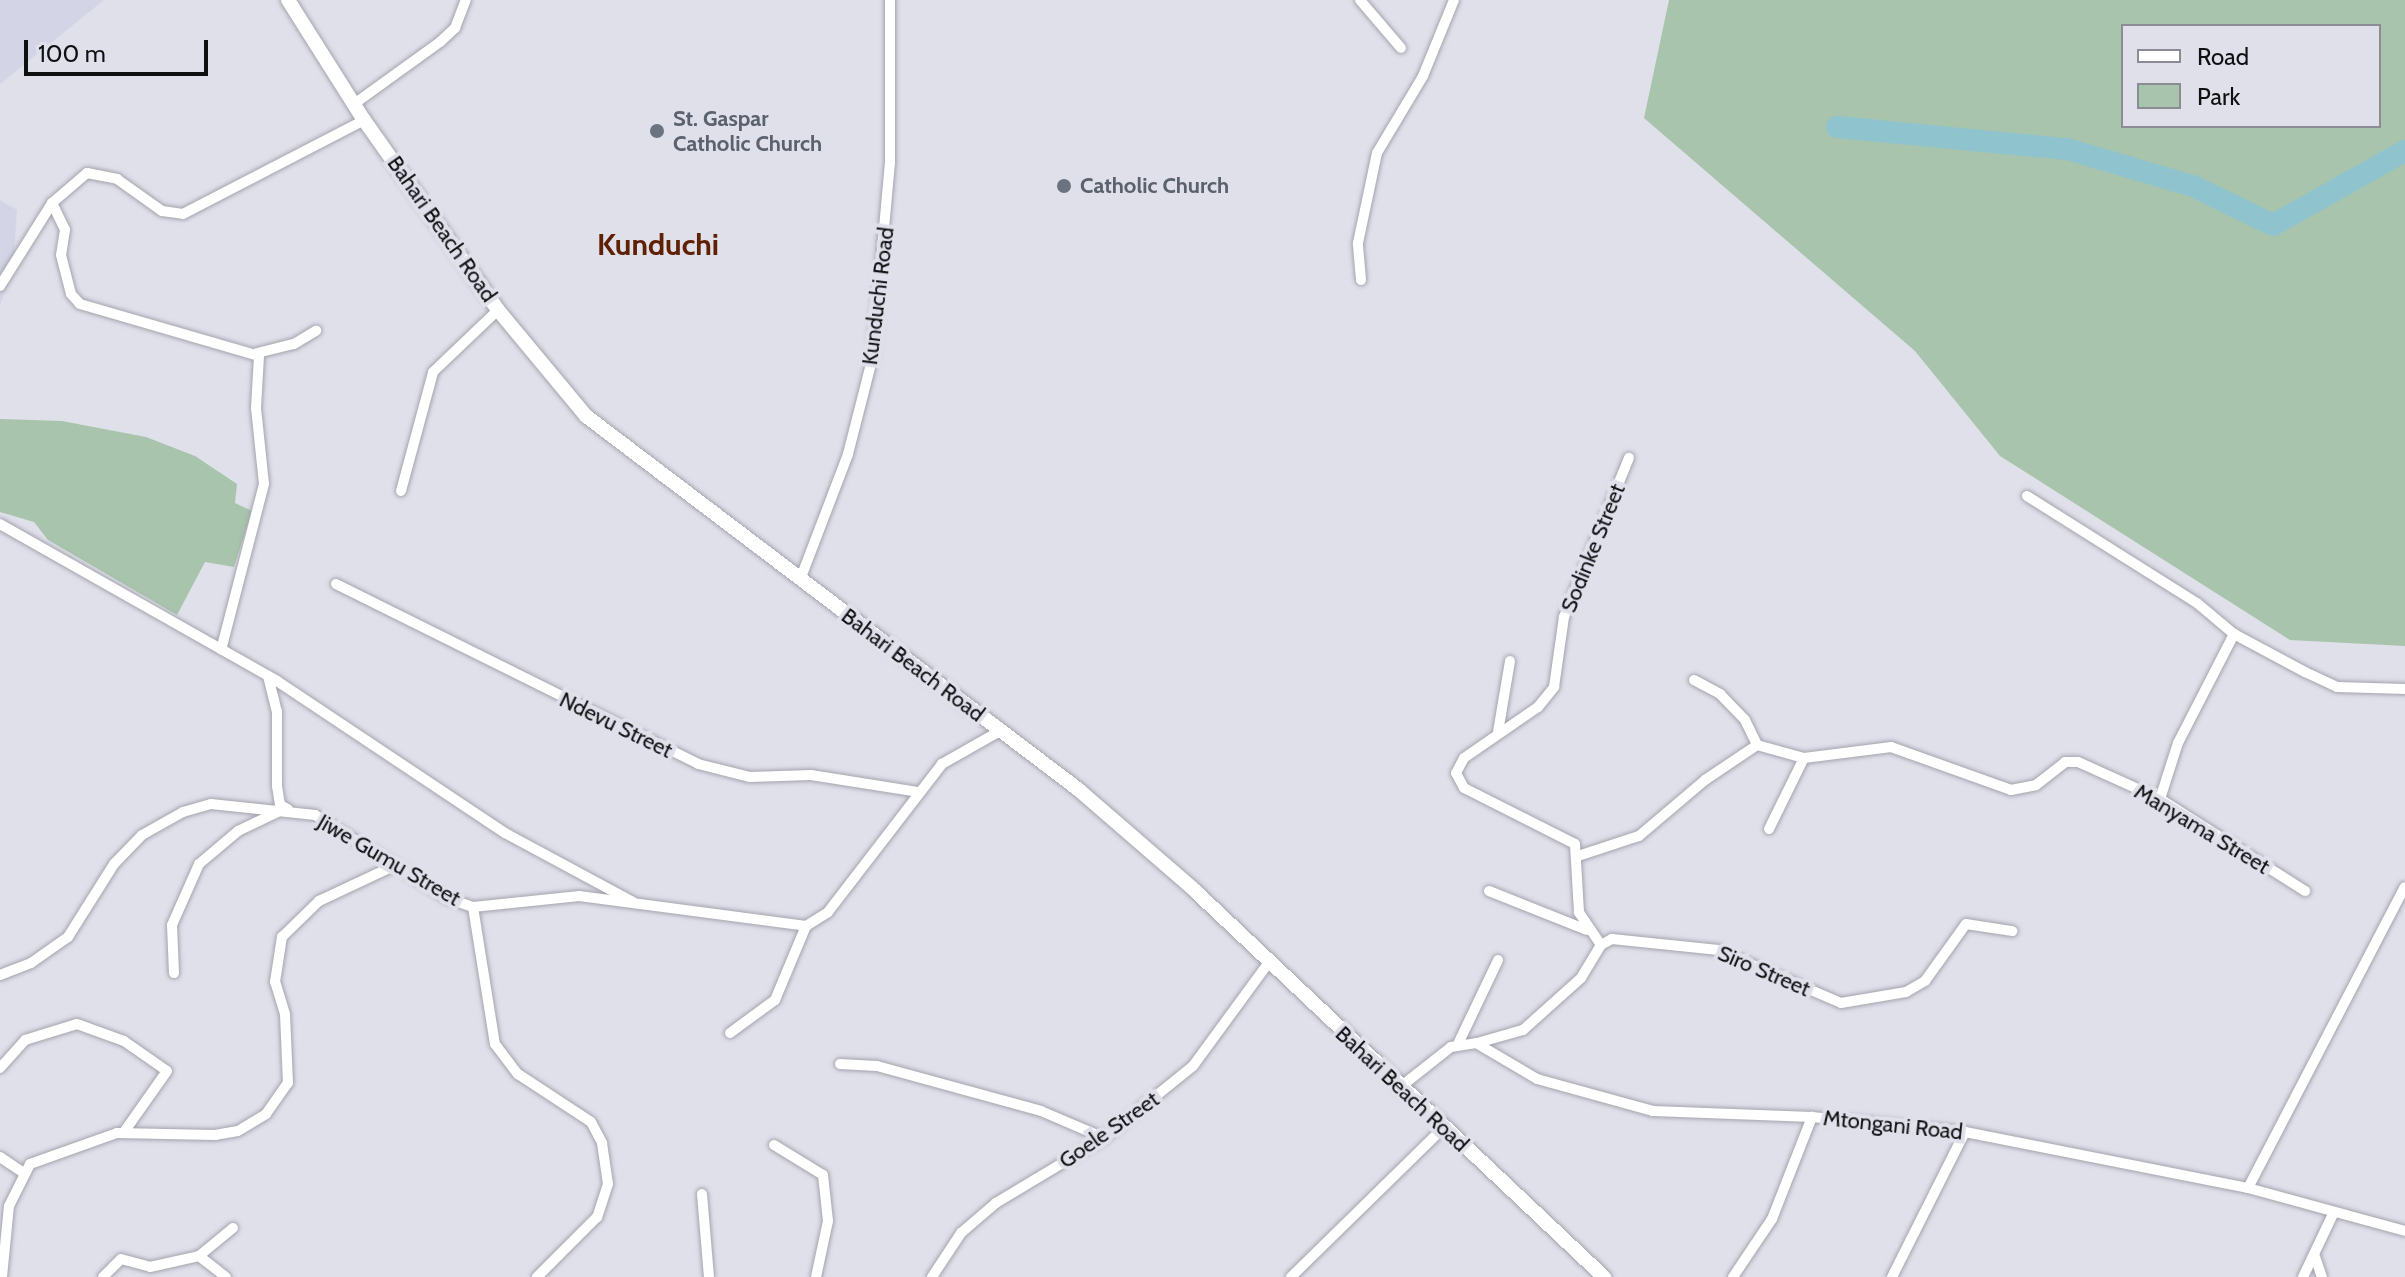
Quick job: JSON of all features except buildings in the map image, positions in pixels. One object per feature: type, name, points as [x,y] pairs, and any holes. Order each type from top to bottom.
[{"type":"street","name":"Bahari Beach Road","points":[[288,0],[364,120],[498,310],[586,416],[1079,790],[1269,962],[1442,1129],[1604,1277]]},
{"type":"street","points":[[354,104],[440,42],[455,28],[466,0]]},
{"type":"street","name":"Kunduchi Road","points":[[800,580],[848,454],[872,360],[890,163],[890,0]]},
{"type":"street","points":[[1360,0],[1401,48]]},
{"type":"street","points":[[1361,280],[1358,243],[1377,153],[1423,76],[1454,0]]},
{"type":"street","points":[[0,286],[52,203],[87,173],[117,179],[162,211],[183,214],[364,120]]},
{"type":"street","points":[[52,203],[65,230],[61,255],[71,294],[80,304],[257,353],[294,344],[316,331]]},
{"type":"street","points":[[401,491],[433,372],[498,310]]},
{"type":"street","points":[[221,650],[264,484],[256,408],[257,353]]},
{"type":"street","name":"Sodinke Street","points":[[1578,856],[1570,838],[1460,784],[1460,762],[1498,732],[1538,707],[1554,687],[1564,617],[1629,458]]},
{"type":"street","points":[[2027,496],[2197,603],[2234,634],[2337,687],[2405,689]]},
{"type":"street","points":[[0,524],[268,676],[505,833],[643,907]]},
{"type":"street","name":"Ndevu Street","points":[[336,584],[698,764],[750,777],[811,775],[918,792]]},
{"type":"street","points":[[2160,799],[2178,743],[2234,634]]},
{"type":"street","points":[[1498,732],[1510,661]]},
{"type":"street","points":[[268,676],[277,711],[277,786],[280,805],[287,810]]},
{"type":"street","points":[[1587,930],[1576,891],[1578,856],[1639,836],[1705,780],[1757,745],[1745,720],[1720,694],[1694,680]]},
{"type":"street","points":[[730,1033],[775,1000],[806,926],[828,912],[942,764],[1000,731]]},
{"type":"street","name":"Manyama Street","points":[[1757,745],[1804,758],[1904,748],[2011,790],[2036,785],[2072,761],[2160,799],[2305,891]]},
{"type":"street","points":[[1769,829],[1804,758]]},
{"type":"street","name":"Jiwe Gumu Street","points":[[0,975],[38,959],[68,937],[126,849],[162,823],[211,804],[287,810],[335,823],[445,897],[473,907],[579,896],[643,907],[806,926]]},
{"type":"street","points":[[174,973],[172,925],[199,864],[238,831],[287,810]]},
{"type":"street","points":[[2,1277],[9,1206],[30,1164],[124,1132],[215,1135],[238,1131],[266,1114],[288,1083],[285,1014],[275,982],[282,937],[319,901],[396,865]]},
{"type":"street","points":[[2248,1188],[2405,887]]},
{"type":"street","points":[[1458,1044],[1508,1038],[1523,1030],[1581,978],[1601,945],[1587,930],[1489,891]]},
{"type":"street","points":[[473,907],[495,1044],[518,1074],[591,1122],[602,1143],[608,1184],[597,1217],[537,1277]]},
{"type":"street","name":"Siro Street","points":[[1601,945],[1624,937],[1718,950],[1841,1003],[1906,992],[1925,981],[1966,924],[2012,931]]},
{"type":"street","points":[[1399,1088],[1458,1044],[1498,960]]},
{"type":"street","name":"Goele Street","points":[[932,1277],[961,1233],[996,1203],[1104,1138],[1193,1066],[1269,962]]},
{"type":"street","points":[[0,1068],[25,1040],[77,1024],[124,1041],[167,1071],[124,1132]]},
{"type":"street","name":"Mtongani Road","points":[[1476,1043],[1537,1079],[1653,1111],[1812,1117],[1965,1132],[2248,1188],[2405,1231]]},
{"type":"street","points":[[840,1064],[877,1066],[1041,1111],[1104,1138]]},
{"type":"street","points":[[1733,1277],[1772,1219],[1812,1117]]},
{"type":"street","points":[[1291,1277],[1442,1129]]},
{"type":"street","points":[[1892,1277],[1965,1132]]},
{"type":"street","points":[[774,1145],[823,1175],[828,1221],[816,1277]]},
{"type":"street","points":[[0,1157],[24,1173]]},
{"type":"street","points":[[702,1194],[709,1277]]},
{"type":"street","points":[[2303,1277],[2334,1212]]},
{"type":"street","points":[[103,1277],[121,1259],[150,1267],[199,1256],[233,1228]]},
{"type":"street","points":[[2314,1254],[2322,1277]]},
{"type":"street","points":[[199,1256],[226,1277]]},
{"type":"shaded area","points":[[0,0],[104,0],[0,84]]},
{"type":"shaded area","points":[[0,200],[17,210],[13,272],[0,305]]},
{"type":"green space","points":[[1669,0],[2405,0],[2405,646],[2290,640],[2000,456],[1915,351],[1644,118]]},
{"type":"green space","points":[[0,419],[62,421],[146,437],[195,456],[237,484],[235,503],[252,511],[234,567],[205,562],[177,615],[48,540],[34,522],[0,512]]},
{"type":"waterway","points":[[1837,127],[2067,149],[2193,186],[2273,225],[2405,151]]},
{"type":"place","name":"St. Gaspar Catholic Church","points":[[657,131]]},
{"type":"place","name":"Catholic Church","points":[[1064,186]]},
{"type":"district","name":"Kunduchi","points":[[658,245]]}]
